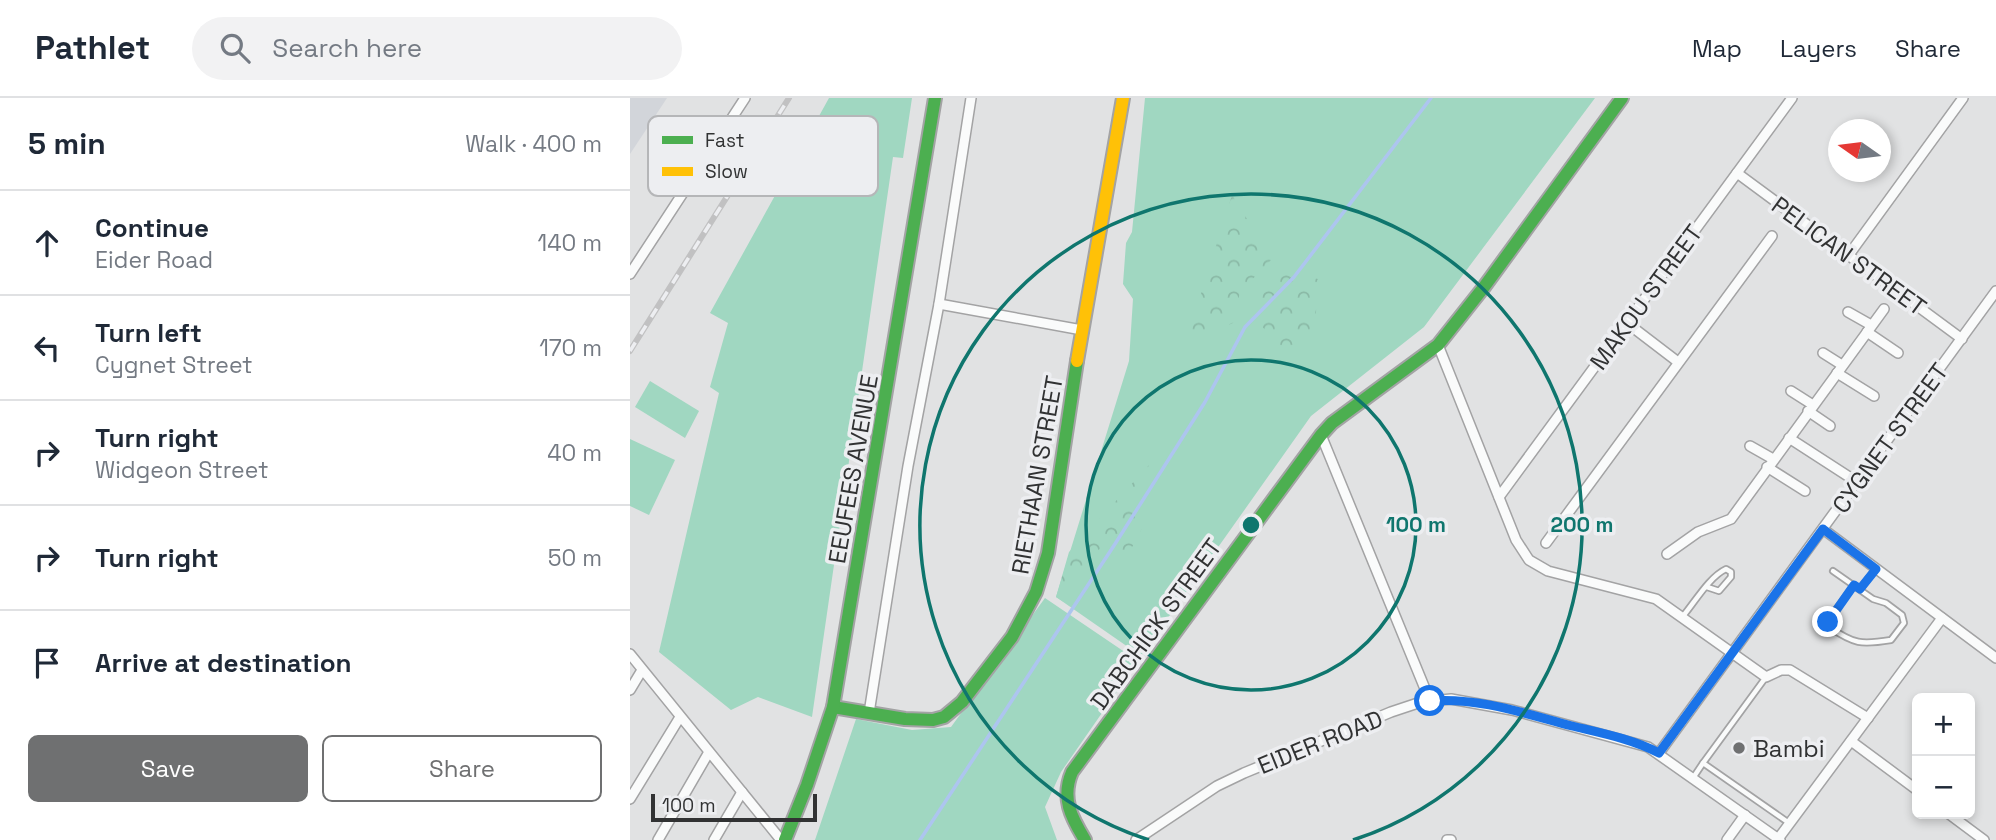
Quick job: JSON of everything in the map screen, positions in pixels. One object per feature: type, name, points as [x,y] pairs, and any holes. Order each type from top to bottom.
[{"type":"street","points":[[733,116],[745,98]]},
{"type":"street","name":"EEUFEES AVENUE","points":[[783,840],[803,798],[833,707],[935,98]]},
{"type":"street","points":[[869,713],[908,466],[939,304],[971,98]]},
{"type":"street","name":"RIETHAAN STREET","points":[[833,707],[914,720],[944,717],[968,694],[1023,622],[1040,587],[1048,553],[1082,330],[1123,98]]},
{"type":"street","name":"DABCHICK STREET","points":[[1085,840],[1065,804],[1067,781],[1072,772],[1321,435],[1343,414],[1438,345],[1484,287],[1622,98]]},
{"type":"street","name":"MAKOU STREET","points":[[1499,497],[1792,98]]},
{"type":"street","points":[[1848,256],[1964,98]]},
{"type":"street","name":"PELICAN STREET","points":[[1737,173],[1962,339]]},
{"type":"street","points":[[630,274],[681,196]]},
{"type":"street","points":[[1546,543],[1772,236]]},
{"type":"street","name":"CYGNET STREET","points":[[1659,753],[1995,296]]},
{"type":"street","points":[[939,304],[1082,330]]},
{"type":"street","points":[[1667,554],[1689,537],[1731,519],[1884,309]]},
{"type":"street","points":[[1848,312],[1898,353]]},
{"type":"street","points":[[1627,323],[1678,362]]},
{"type":"street","points":[[1438,345],[1516,540],[1529,561],[1537,566],[1656,598],[1766,677],[1781,670],[1790,670],[1868,718]]},
{"type":"street","points":[[1823,353],[1874,396]]},
{"type":"street","points":[[1791,391],[1830,426]]},
{"type":"street","points":[[1321,435],[1430,701]]},
{"type":"street","points":[[1789,438],[1857,482]]},
{"type":"street","points":[[1750,446],[1805,491]]},
{"type":"street","points":[[1823,529],[1996,658]]},
{"type":"street","points":[[1779,839],[1942,618]]},
{"type":"street","points":[[630,654],[783,840]]},
{"type":"street","points":[[630,690],[642,670]]},
{"type":"street","name":"EIDER ROAD","points":[[1136,840],[1234,777],[1391,712],[1430,701],[1463,700],[1627,740],[1659,753],[1779,839]]},
{"type":"street","points":[[630,799],[680,717]]},
{"type":"street","points":[[1851,741],[1912,786]]},
{"type":"street","points":[[659,840],[709,752]]},
{"type":"street","points":[[714,840],[742,792]]},
{"type":"street","points":[[1727,840],[1745,815]]},
{"type":"street","points":[[1956,819],[1984,840]]},
{"type":"street","points":[[765,840],[772,829]]},
{"type":"lane","points":[[1860,589],[1876,569]]},
{"type":"lane","points":[[1682,617],[1707,587],[1723,570],[1731,572],[1731,578],[1719,591],[1707,587]]},
{"type":"lane","points":[[1833,571],[1904,617],[1891,640],[1856,643],[1829,627],[1829,619],[1854,585]]},
{"type":"lane","points":[[1693,778],[1766,677]]},
{"type":"lane","points":[[1703,764],[1790,823]]},
{"type":"shaded area","points":[[630,98],[667,98],[655,116],[648,116],[648,127],[630,154]]},
{"type":"green space","points":[[829,98],[912,98],[903,158],[893,157],[812,717],[758,697],[731,710],[659,652],[719,393],[710,387],[728,323],[710,313],[775,196],[878,196],[878,116],[819,116]]},
{"type":"green space","points":[[1145,98],[1595,98],[1424,327],[1311,416],[1141,656],[1056,597],[1129,361],[1133,299],[1123,284],[1126,243],[1132,232]]},
{"type":"green space","points":[[1232,195],[1272,259],[1240,292],[1233,323],[1196,339],[1189,332]]},
{"type":"green space","points":[[1285,271],[1318,279],[1314,344],[1288,355],[1258,322],[1259,291]]},
{"type":"green space","points":[[650,381],[699,411],[685,438],[635,407]]},
{"type":"green space","points":[[630,439],[675,460],[649,515],[630,506]]},
{"type":"green space","points":[[1149,465],[1129,505],[1153,507],[1129,553],[1103,544],[1064,602],[1056,597],[1069,552]]},
{"type":"green space","points":[[1045,598],[1138,661],[1061,772],[1045,807],[1057,840],[815,840],[856,719],[912,730],[951,727]]},
{"type":"waterway","points":[[920,840],[1205,402],[1245,327],[1294,277],[1431,98]]},
{"type":"railway","points":[[778,116],[789,98]]},
{"type":"railway","points":[[630,351],[727,196]]},
{"type":"traffic: fast","points":[[785,840],[833,707],[935,98]]},
{"type":"traffic: fast","points":[[1085,840],[1069,807],[1067,790],[1072,772],[1321,435],[1332,423],[1438,345],[1484,287],[1622,98]]},
{"type":"traffic: fast","points":[[833,707],[905,719],[933,720],[944,717],[962,702],[1012,637],[1036,592],[1048,553],[1077,361]]},
{"type":"traffic: slow","points":[[1077,361],[1123,98]]},
{"type":"place","name":"Bambi","points":[[1739,748]]},
{"type":"route","points":[[1430,701],[1463,700],[1511,710],[1627,740],[1659,753],[1823,529],[1876,569],[1860,589],[1854,585],[1828,622]]}]
